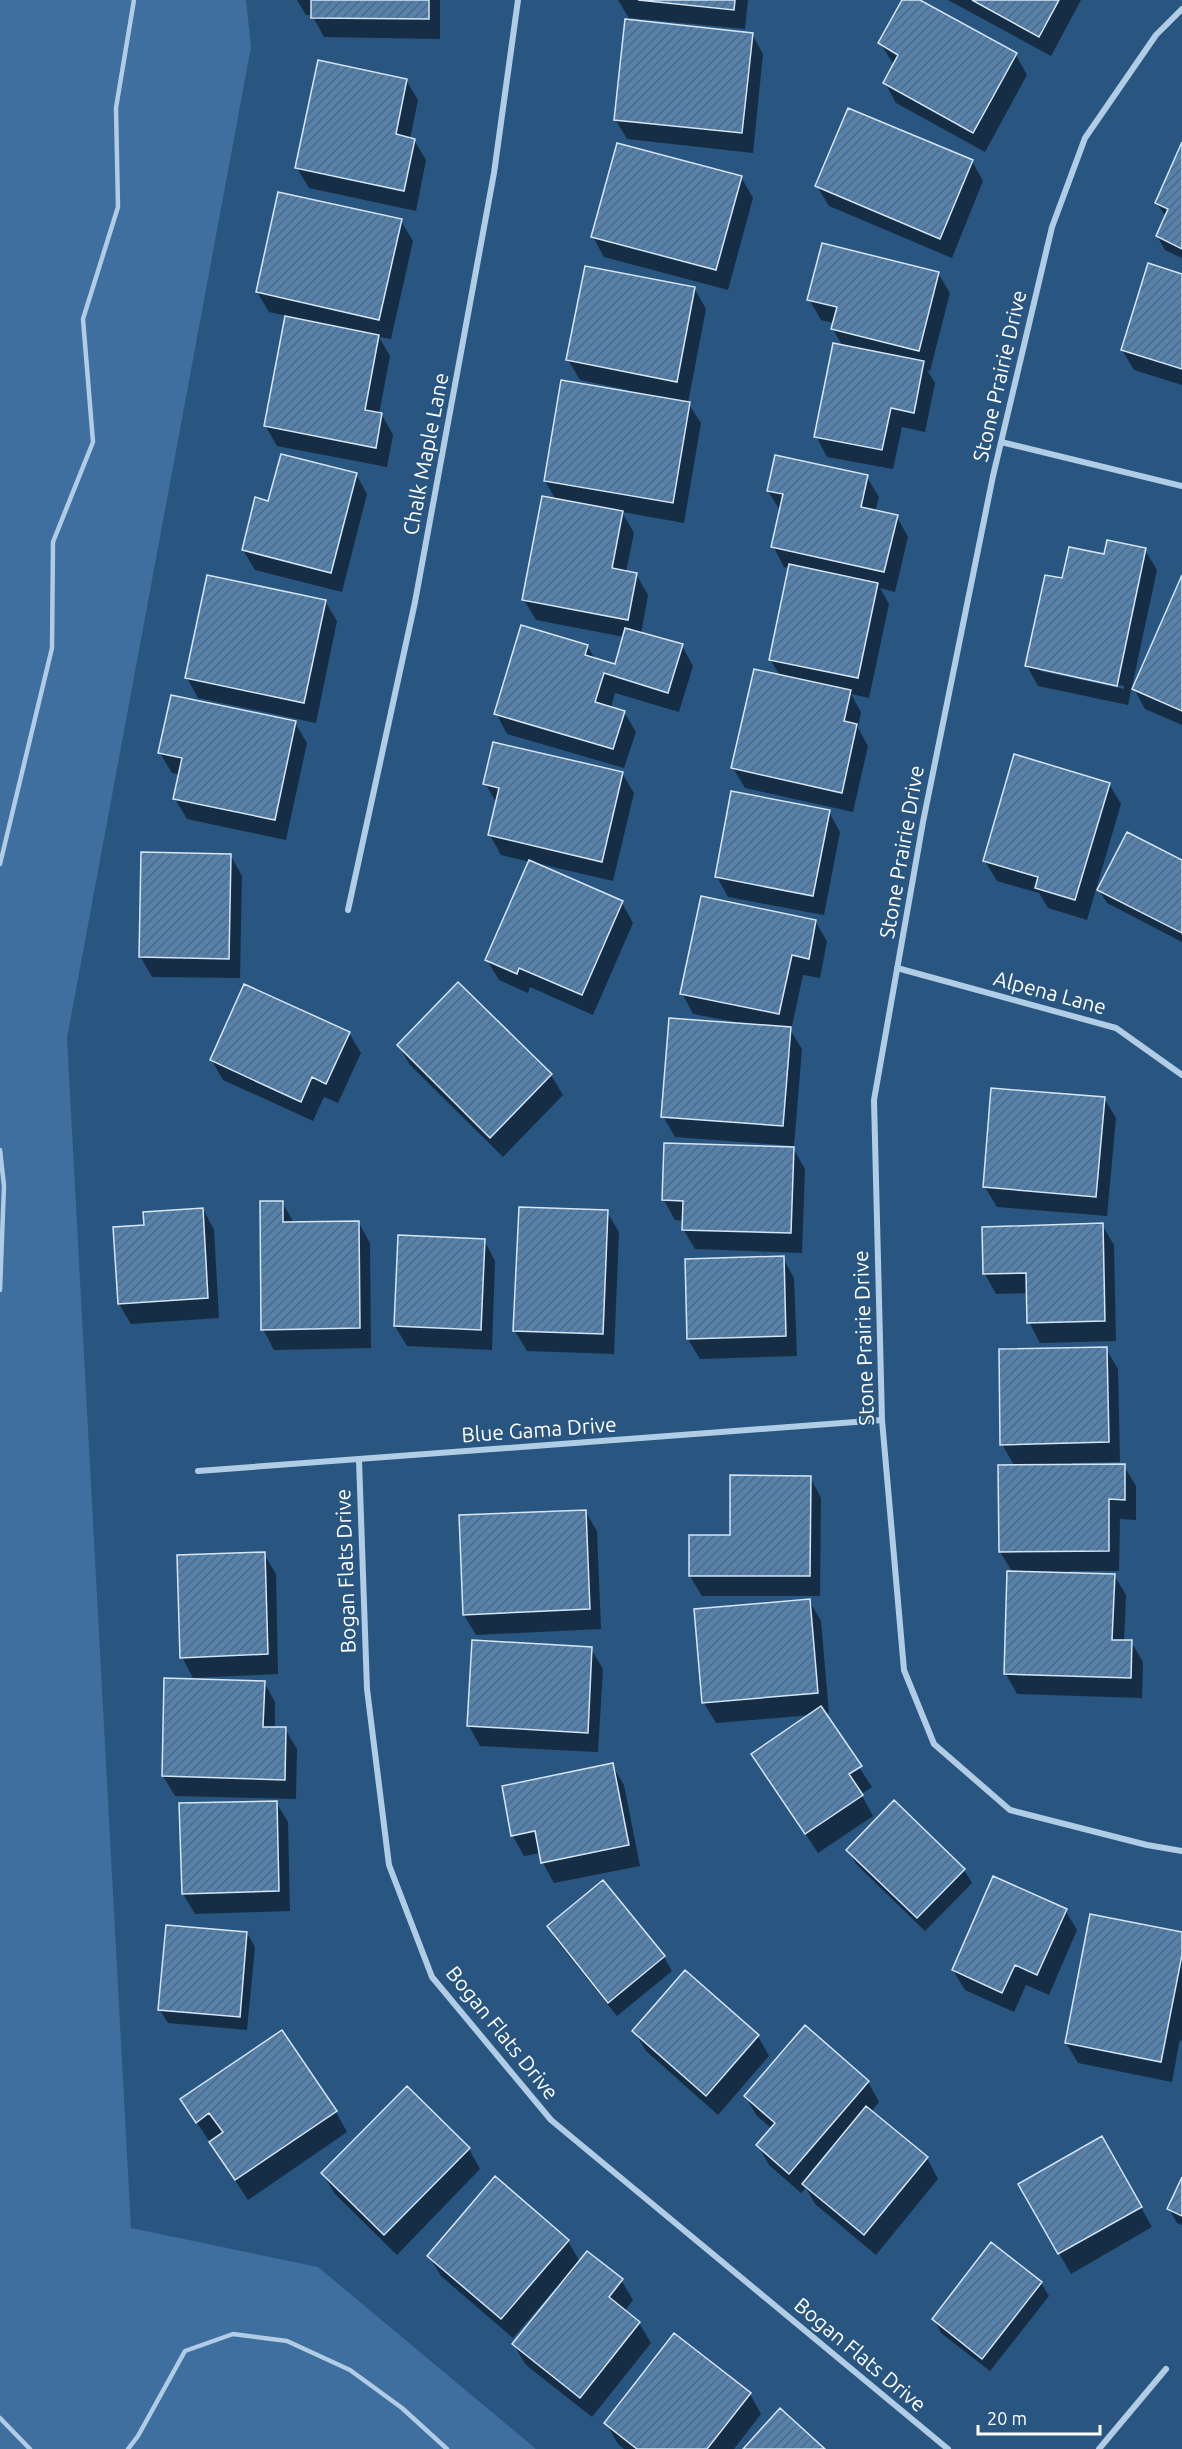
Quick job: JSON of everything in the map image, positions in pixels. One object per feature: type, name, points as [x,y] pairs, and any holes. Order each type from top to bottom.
[{"type":"street","name":"Chalk Maple Lane","points":[[348,910],[415,602],[494,173],[518,0]]},
{"type":"street","name":"Stone Prairie Drive","points":[[1182,9],[1156,35],[1085,138],[1052,227],[1001,442],[923,822],[874,1100],[882,1420],[904,1670],[934,1744],[1010,1810],[1147,1845],[1182,1851]]},
{"type":"street","points":[[1001,442],[1182,486]]},
{"type":"street","name":"Alpena Lane","points":[[897,968],[1116,1028],[1182,1075]]},
{"type":"street","name":"Blue Gama Drive","points":[[198,1471],[882,1420]]},
{"type":"street","name":"Bogan Flats Drive","points":[[359,1460],[367,1689],[389,1865],[432,1977],[551,2120],[948,2449]]},
{"type":"street","points":[[1099,2449],[1166,2369]]},
{"type":"lane","points":[[0,864],[52,648],[53,543],[93,442],[83,319],[118,207],[117,108],[134,0]]},
{"type":"lane","points":[[0,1150],[4,1185],[0,1290]]},
{"type":"lane","points":[[128,2449],[138,2436],[185,2351],[233,2334],[287,2341],[350,2370],[402,2408],[447,2449]]},
{"type":"lane","points":[[0,2418],[30,2449]]},
{"type":"shaded area","points":[[0,0],[246,0],[251,47],[67,1038],[131,2228],[318,2267],[536,2449],[0,2449]]},
{"type":"building","points":[[311,0],[429,0],[429,19],[311,18]]},
{"type":"building","points":[[638,0],[735,0],[734,10]]},
{"type":"building","points":[[902,0],[920,0],[1017,53],[973,133],[883,83],[898,55],[878,43]]},
{"type":"building","points":[[972,0],[1059,0],[1039,37]]},
{"type":"building","points":[[625,19],[753,33],[742,133],[614,120]]},
{"type":"building","points":[[318,60],[407,79],[396,134],[415,139],[404,191],[295,168]]},
{"type":"building","points":[[848,108],[973,160],[940,239],[815,186]]},
{"type":"building","points":[[1182,142],[1182,249],[1156,236],[1168,209],[1155,203]]},
{"type":"building","points":[[617,143],[742,176],[716,270],[591,237]]},
{"type":"building","points":[[278,192],[402,219],[379,320],[256,292]]},
{"type":"building","points":[[822,243],[939,272],[919,351],[831,329],[837,307],[807,300]]},
{"type":"building","points":[[1148,263],[1182,274],[1182,369],[1121,350]]},
{"type":"building","points":[[585,266],[695,287],[677,382],[566,360]]},
{"type":"building","points":[[285,316],[379,335],[365,410],[382,413],[376,448],[264,426]]},
{"type":"building","points":[[833,343],[924,361],[914,413],[891,408],[882,450],[814,437]]},
{"type":"building","points":[[561,380],[690,402],[673,503],[544,481]]},
{"type":"building","points":[[281,454],[357,473],[331,573],[242,550],[255,497],[268,501]]},
{"type":"building","points":[[775,455],[868,475],[861,507],[898,515],[884,572],[771,547],[783,494],[767,491]]},
{"type":"building","points":[[542,496],[623,511],[612,568],[637,573],[628,620],[522,600]]},
{"type":"building","points":[[1107,540],[1146,548],[1117,686],[1025,666],[1045,575],[1062,578],[1069,547],[1104,554]]},
{"type":"building","points":[[789,564],[878,583],[858,678],[769,660]]},
{"type":"building","points":[[207,575],[326,600],[304,703],[185,678]]},
{"type":"building","points":[[1182,575],[1182,711],[1132,689]]},
{"type":"building","points":[[521,625],[588,645],[585,655],[615,664],[625,628],[683,644],[668,693],[604,673],[595,702],[625,711],[613,749],[494,714]]},
{"type":"building","points":[[754,669],[851,690],[844,721],[857,724],[842,793],[731,768]]},
{"type":"building","points":[[171,695],[296,721],[275,820],[173,799],[182,758],[158,753]]},
{"type":"building","points":[[493,742],[623,772],[602,862],[488,835],[499,788],[483,784]]},
{"type":"building","points":[[1014,754],[1110,783],[1075,900],[1035,888],[1038,877],[983,861]]},
{"type":"building","points":[[731,791],[830,810],[813,896],[715,877]]},
{"type":"building","points":[[1127,832],[1182,860],[1182,933],[1097,890]]},
{"type":"building","points":[[141,852],[231,854],[229,959],[139,957]]},
{"type":"building","points":[[529,860],[623,901],[582,995],[519,968],[517,974],[485,960]]},
{"type":"building","points":[[701,896],[816,920],[809,959],[792,955],[779,1014],[680,994]]},
{"type":"building","points":[[458,982],[552,1074],[490,1138],[397,1045]]},
{"type":"building","points":[[244,984],[350,1032],[326,1084],[312,1077],[301,1102],[210,1060]]},
{"type":"building","points":[[669,1018],[791,1027],[783,1126],[661,1117]]},
{"type":"building","points":[[991,1088],[1105,1097],[1096,1197],[983,1187]]},
{"type":"building","points":[[664,1143],[794,1147],[791,1233],[682,1230],[683,1201],[662,1200]]},
{"type":"building","points":[[260,1201],[283,1201],[283,1222],[359,1221],[360,1328],[261,1330]]},
{"type":"building","points":[[519,1207],[608,1210],[603,1334],[513,1331]]},
{"type":"building","points":[[203,1208],[208,1298],[118,1304],[113,1227],[144,1225],[143,1212]]},
{"type":"building","points":[[1103,1223],[1105,1321],[1027,1323],[1026,1273],[983,1274],[982,1227]]},
{"type":"building","points":[[398,1235],[485,1239],[481,1330],[394,1326]]},
{"type":"building","points":[[784,1256],[786,1336],[687,1339],[685,1259]]},
{"type":"building","points":[[1107,1347],[1109,1442],[1000,1445],[999,1349]]},
{"type":"building","points":[[1125,1464],[1125,1500],[1109,1499],[1109,1551],[999,1552],[998,1465]]},
{"type":"building","points":[[730,1475],[811,1476],[810,1576],[689,1576],[689,1535],[730,1535]]},
{"type":"building","points":[[586,1510],[590,1609],[463,1615],[459,1515]]},
{"type":"building","points":[[265,1552],[268,1654],[180,1658],[177,1555]]},
{"type":"building","points":[[1007,1571],[1115,1574],[1112,1640],[1132,1640],[1131,1678],[1004,1674]]},
{"type":"building","points":[[810,1599],[818,1693],[702,1703],[694,1609]]},
{"type":"building","points":[[472,1640],[592,1647],[588,1733],[467,1726]]},
{"type":"building","points":[[164,1678],[265,1681],[263,1727],[286,1727],[285,1780],[162,1776]]},
{"type":"building","points":[[821,1706],[862,1766],[849,1774],[863,1795],[805,1834],[751,1754]]},
{"type":"building","points":[[613,1763],[629,1845],[541,1863],[535,1831],[511,1836],[502,1786]]},
{"type":"building","points":[[894,1800],[965,1869],[917,1918],[846,1850]]},
{"type":"building","points":[[277,1801],[279,1891],[182,1894],[179,1803]]},
{"type":"building","points":[[993,1876],[1067,1909],[1037,1975],[1015,1965],[1002,1993],[952,1970]]},
{"type":"building","points":[[603,1880],[665,1956],[608,2003],[547,1926]]},
{"type":"building","points":[[1090,1914],[1182,1932],[1182,1955],[1161,2062],[1065,2043]]},
{"type":"building","points":[[166,1925],[247,1932],[240,2017],[158,2010]]},
{"type":"building","points":[[685,1970],[759,2035],[706,2096],[632,2031]]},
{"type":"building","points":[[805,2025],[869,2081],[789,2174],[756,2145],[775,2123],[744,2096]]},
{"type":"building","points":[[282,2030],[337,2111],[235,2180],[209,2142],[223,2132],[209,2113],[196,2123],[180,2099]]},
{"type":"building","points":[[407,2086],[470,2148],[384,2235],[321,2173]]},
{"type":"building","points":[[866,2106],[928,2157],[864,2235],[802,2184]]},
{"type":"building","points":[[1102,2136],[1142,2207],[1058,2254],[1018,2184]]},
{"type":"building","points":[[495,2176],[569,2240],[501,2319],[427,2256]]},
{"type":"building","points":[[1182,2177],[1182,2216],[1167,2209]]},
{"type":"building","points":[[991,2242],[1042,2282],[982,2359],[932,2319]]},
{"type":"building","points":[[587,2251],[623,2279],[609,2297],[640,2322],[580,2398],[512,2344]]},
{"type":"building","points":[[674,2333],[751,2393],[707,2449],[637,2449],[604,2423]]},
{"type":"building","points":[[780,2408],[825,2449],[743,2449]]}]
